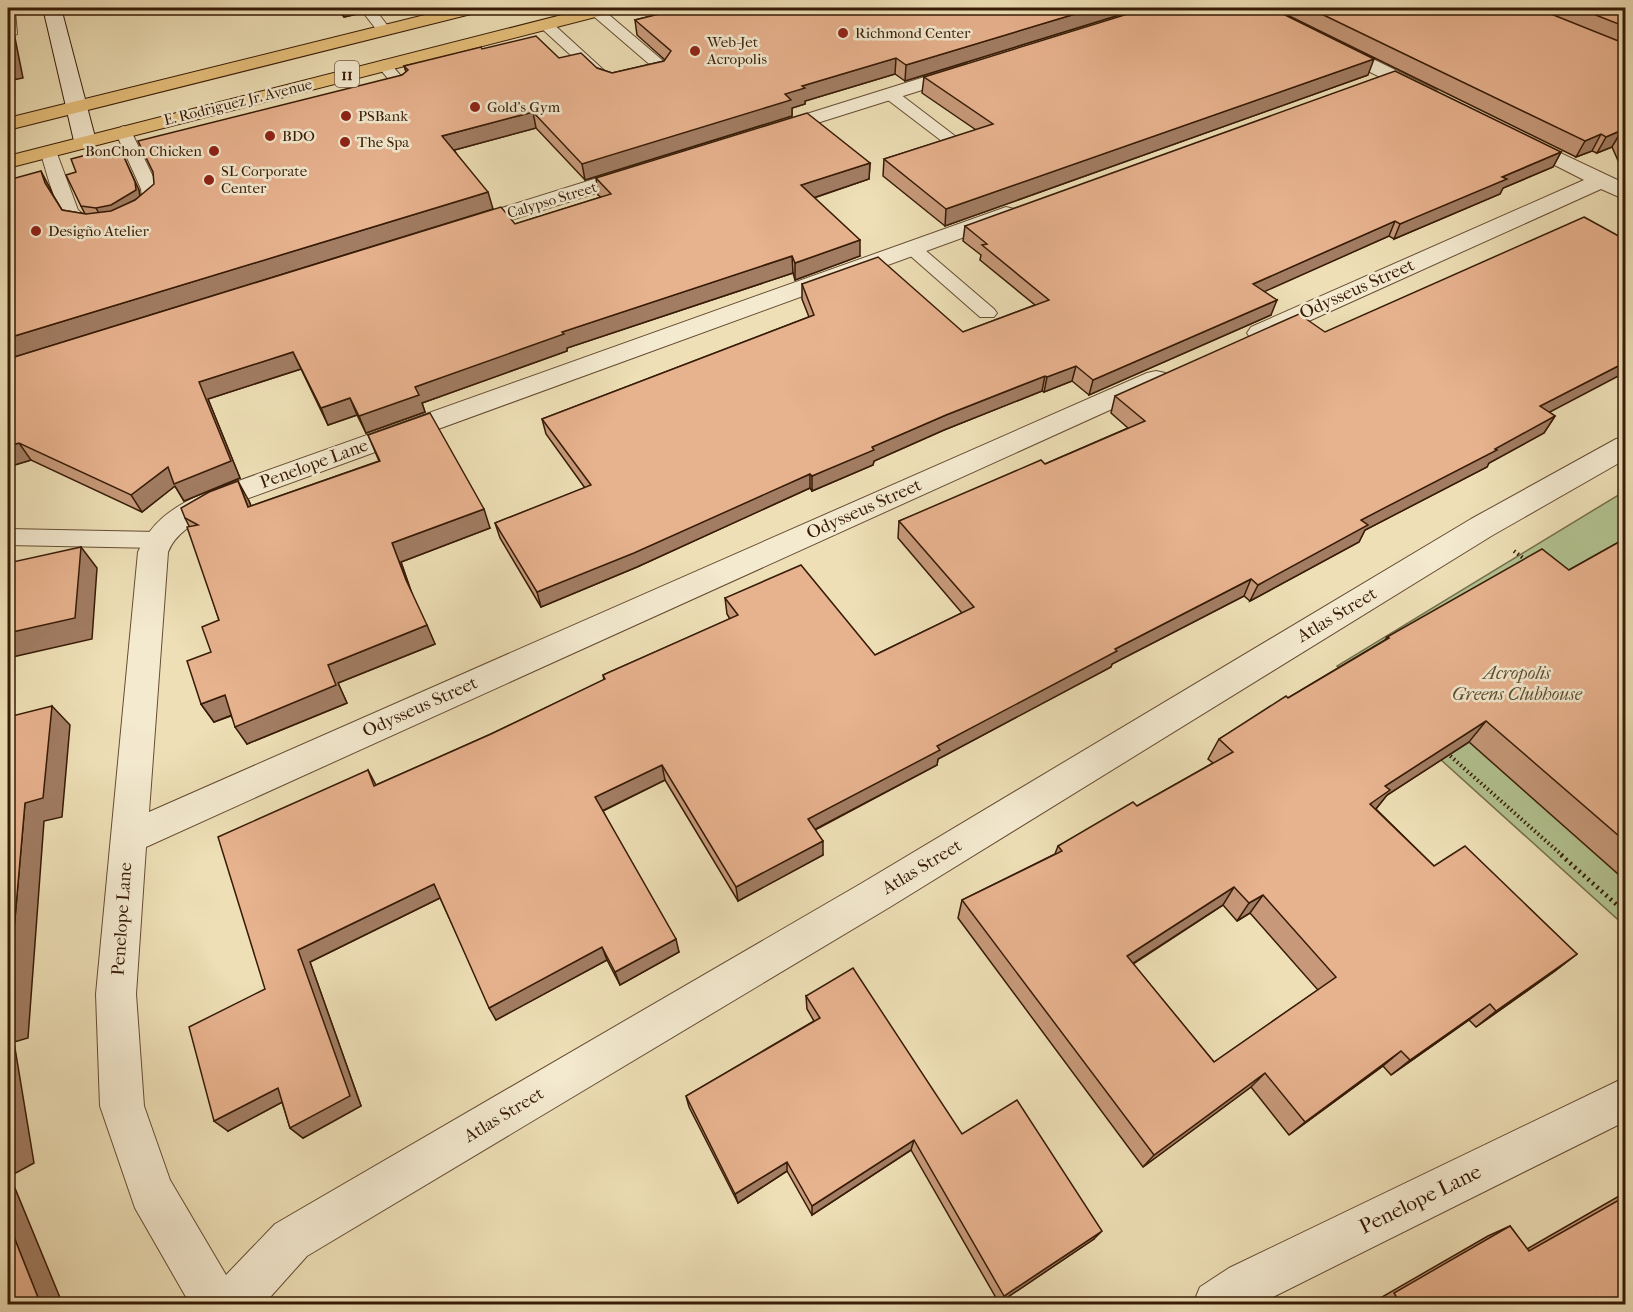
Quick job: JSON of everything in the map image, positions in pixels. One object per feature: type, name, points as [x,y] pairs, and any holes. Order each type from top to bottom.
[{"type":"main road","name":"E. Rodriguez Jr. Avenue","points":[[8,124],[473,8]]},
{"type":"main road","name":"E. Rodriguez Jr. Avenue","points":[[8,162],[602,9]]},
{"type":"street","points":[[52,8],[85,141]]},
{"type":"street","points":[[1256,8],[1444,102]]},
{"type":"street","points":[[754,136],[982,65]]},
{"type":"street","points":[[1358,87],[1392,75]]},
{"type":"street","points":[[1496,128],[1613,187]]},
{"type":"street","name":"Calypso Street","points":[[449,232],[664,165]]},
{"type":"street","name":"Odysseus Street","points":[[1230,346],[1613,187]]},
{"type":"street","name":"Penelope Lane","points":[[216,1305],[151,1192],[122,1106],[116,994],[153,552],[157,540],[170,524],[209,502],[1034,204]]},
{"type":"street","name":"Odysseus Street","points":[[128,838],[1175,370]]},
{"type":"street","name":"Atlas Street","points":[[232,1305],[291,1240],[876,895],[1482,527],[1626,446]]},
{"type":"street","name":"Penelope Lane","points":[[1217,1305],[1246,1285],[1626,1098]]},
{"type":"lane","points":[[545,24],[606,79],[620,81],[660,72],[663,68],[602,9]]},
{"type":"lane","points":[[8,11],[10,34]]},
{"type":"lane","points":[[369,11],[384,30]]},
{"type":"lane","points":[[384,65],[402,86]]},
{"type":"lane","points":[[890,93],[953,142]]},
{"type":"lane","points":[[48,151],[70,212],[79,220],[98,223],[120,219],[140,211],[151,200],[150,189],[123,131]]},
{"type":"lane","points":[[912,249],[987,313]]},
{"type":"lane","points":[[8,537],[157,540]]},
{"type":"path","points":[[1482,527],[1530,563]]},
{"type":"path","points":[[1441,748],[1626,913]]},
{"type":"green space","name":"Acropolis Greens Clubhouse","points":[[1625,491],[1625,926],[1337,666]]},
{"type":"building","points":[[683,8],[1095,8],[906,65],[896,58],[802,86],[805,88],[785,94],[791,100],[582,164],[533,112],[442,136],[488,192],[8,338],[8,180],[41,171],[45,183],[62,210],[86,214],[111,211],[135,200],[154,184],[153,172],[138,141],[402,75],[408,70],[404,66],[536,36],[559,58],[581,53],[597,68],[612,73],[664,61],[671,51],[635,20]]},
{"type":"building","points":[[1147,8],[1271,8],[1374,59],[946,209],[884,159],[993,124],[924,77]]},
{"type":"building","points":[[1309,8],[1536,8],[1626,44],[1626,139],[1622,130],[1606,137],[1601,134],[1585,141]]},
{"type":"building","points":[[1578,8],[1626,8],[1626,27]]},
{"type":"building","points":[[1395,71],[1561,152],[1502,177],[1507,179],[1400,224],[1395,221],[1253,284],[1277,300],[1093,380],[1076,366],[1045,376],[946,415],[872,447],[874,450],[812,476],[810,474],[634,553],[537,592],[495,523],[591,485],[542,419],[814,315],[802,284],[878,257],[963,332],[1049,300],[982,245],[987,244],[965,226]]},
{"type":"building","points":[[807,113],[870,163],[801,185],[860,240],[795,263],[792,256],[562,332],[564,334],[415,387],[419,395],[359,416],[350,398],[321,408],[293,352],[199,382],[231,461],[174,484],[168,467],[131,495],[19,443],[8,446],[8,359],[501,207],[515,224],[611,194],[596,178]]},
{"type":"building","points":[[109,149],[112,157],[123,155],[135,182],[136,190],[111,205],[96,208],[81,206],[66,175],[76,172],[71,159]]},
{"type":"building","points":[[1584,217],[1626,240],[1626,362],[1540,406],[1555,416],[1495,449],[1497,450],[1361,520],[1368,525],[1258,585],[1251,579],[1115,649],[1117,651],[937,746],[940,750],[808,819],[823,841],[736,887],[662,765],[595,797],[676,939],[615,972],[602,947],[489,1008],[434,884],[298,950],[350,1096],[290,1128],[278,1088],[214,1121],[189,1027],[265,989],[218,837],[368,770],[374,786],[491,734],[605,679],[603,675],[738,615],[725,598],[801,565],[875,655],[974,607],[899,521],[1041,460],[1045,464],[1145,421],[1115,396],[1299,314],[1325,332]]},
{"type":"building","points":[[430,413],[484,509],[392,543],[427,625],[328,665],[336,685],[235,727],[225,695],[201,704],[187,661],[211,652],[202,627],[219,620],[187,527],[198,525],[185,518],[181,508],[209,492],[238,481],[248,507],[380,461],[368,435]]},
{"type":"building","points":[[1626,538],[1626,842],[1486,721],[1385,786],[1390,790],[1370,804],[1434,866],[1465,846],[1577,954],[1496,1011],[1490,1004],[1410,1060],[1401,1051],[1305,1122],[1265,1073],[1154,1155],[962,900],[1062,851],[1058,846],[1133,802],[1137,806],[1233,752],[1219,739],[1286,696],[1288,698],[1389,638],[1387,637],[1542,549],[1569,570]],"holes":[[[1234,887],[1249,903],[1263,895],[1336,977],[1214,1062],[1127,956]]]},
{"type":"building","points":[[81,547],[75,618],[8,633],[8,563]]},
{"type":"building","points":[[52,706],[43,798],[25,803],[8,999],[8,717]]},
{"type":"building","points":[[853,968],[962,1134],[1017,1100],[1102,1231],[1004,1296],[914,1140],[812,1206],[787,1162],[735,1194],[686,1096],[820,1018],[806,996]]},
{"type":"building","points":[[1626,1196],[1626,1305],[1401,1305],[1394,1293],[1510,1226],[1529,1251]]},
{"type":"building","points":[[8,1222],[41,1305],[8,1305]]},
{"type":"place","name":"Richmond Center","points":[[843,33]]},
{"type":"place","name":"Web-Jet Acropolis","points":[[695,51]]},
{"type":"place","name":"Gold's Gym","points":[[475,107]]},
{"type":"place","name":"PSBank","points":[[346,116]]},
{"type":"place","name":"BDO","points":[[270,136]]},
{"type":"place","name":"The Spa","points":[[345,142]]},
{"type":"place","name":"BonChon Chicken","points":[[214,151]]},
{"type":"place","name":"SL Corporate Center","points":[[209,180]]},
{"type":"place","name":"Desigño Atelier","points":[[36,231]]}]
